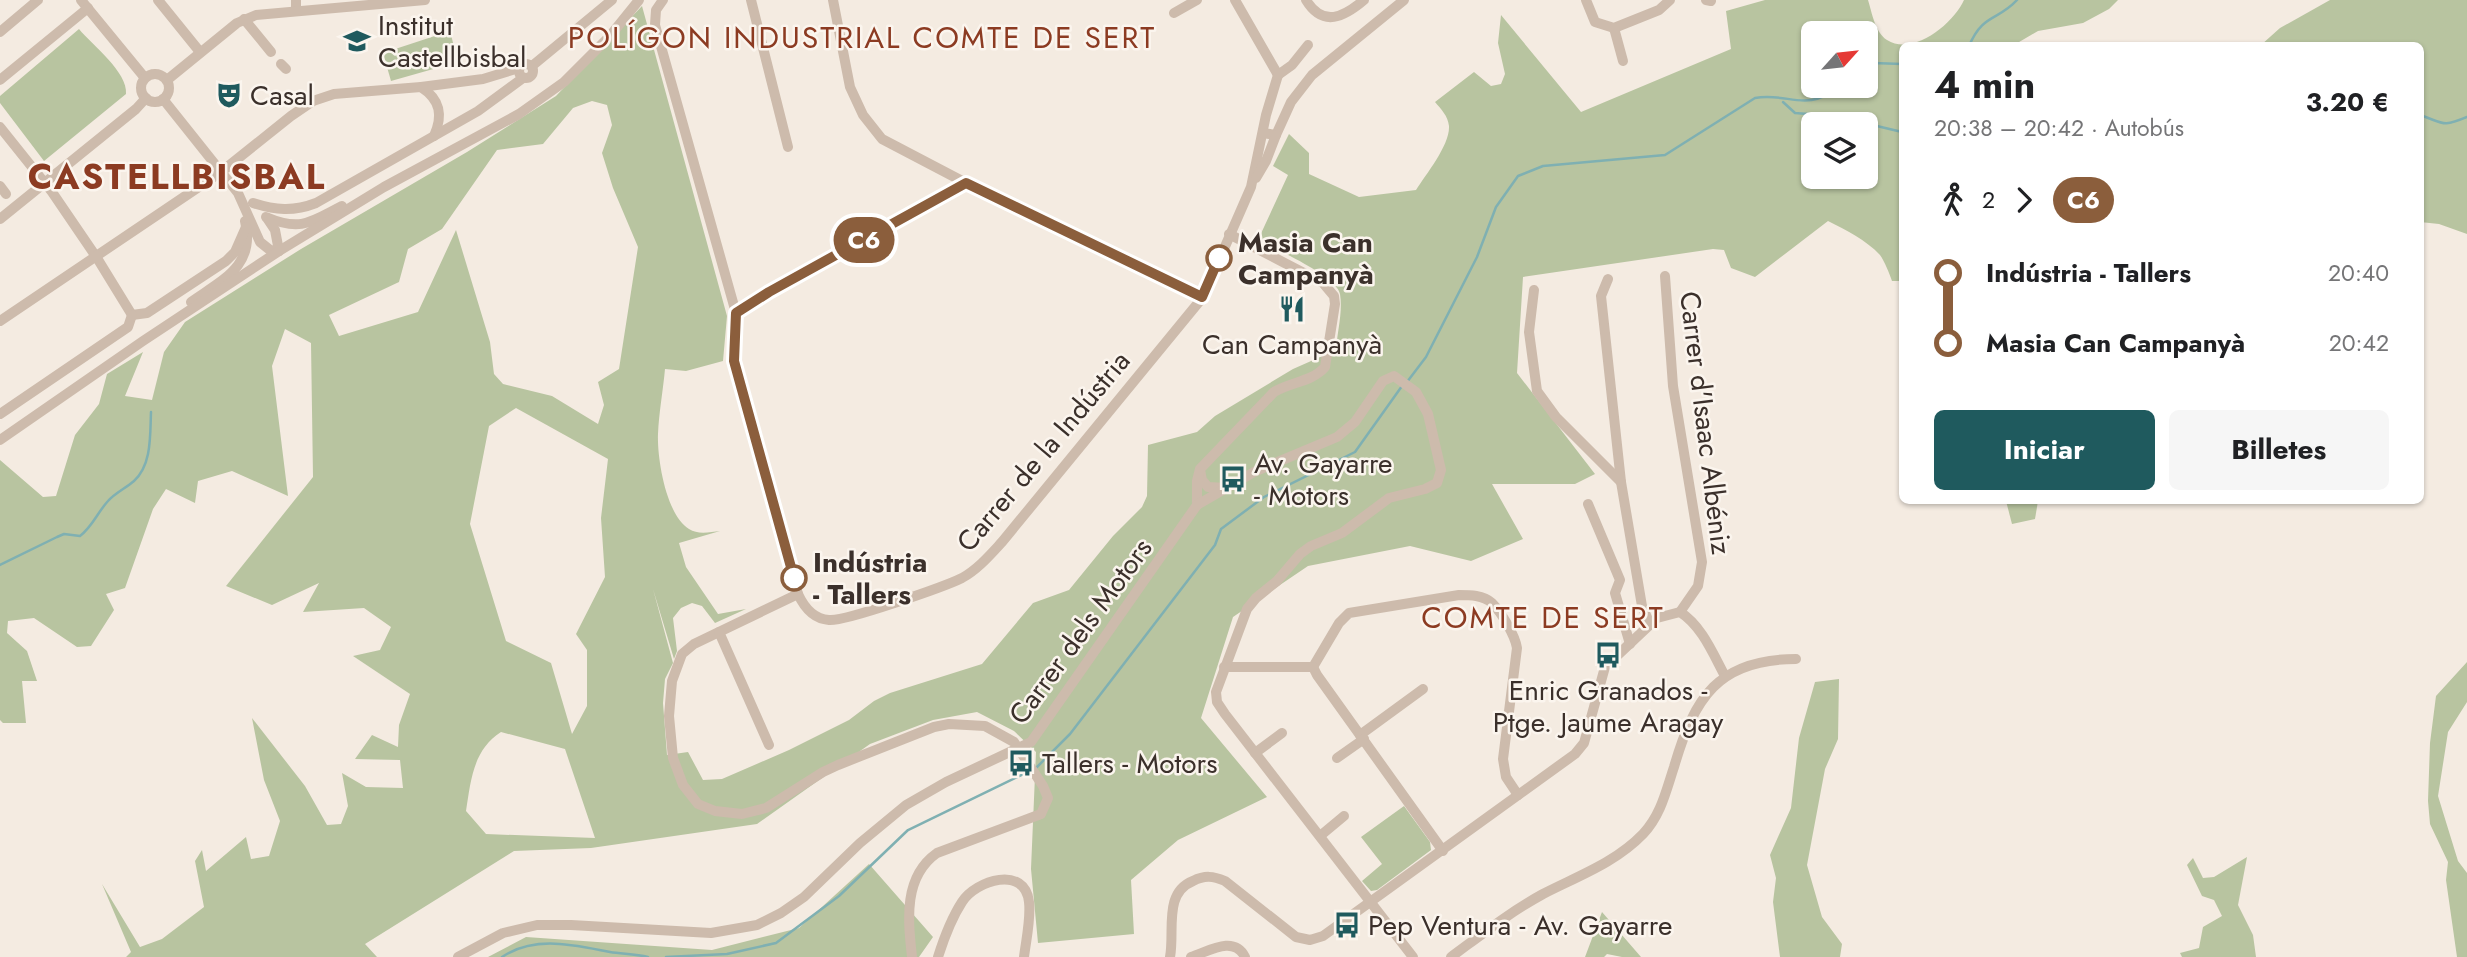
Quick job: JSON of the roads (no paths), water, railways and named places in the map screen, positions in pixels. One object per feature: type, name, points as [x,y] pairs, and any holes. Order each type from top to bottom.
[{"type":"street","points":[[0,32],[38,0]]},
{"type":"street","points":[[158,0],[200,52]]},
{"type":"street","points":[[167,80],[244,19],[256,15],[296,5],[425,0]]},
{"type":"street","points":[[0,321],[221,172],[313,101],[334,94],[421,87],[521,73],[532,75],[531,66],[612,0]]},
{"type":"street","points":[[0,439],[279,251],[384,187],[519,114],[564,82],[610,36],[639,0]]},
{"type":"street","name":"Carrer de la Indústria","points":[[663,0],[656,10],[655,25],[736,313],[734,361],[798,594],[810,612],[822,619],[835,620],[950,583],[979,566],[1002,542],[1202,297],[1291,102],[1312,75],[1404,0]]},
{"type":"street","points":[[751,0],[788,147]]},
{"type":"street","points":[[833,0],[850,87],[863,115],[882,139],[966,183],[1202,297]]},
{"type":"street","points":[[1174,13],[1197,0]]},
{"type":"street","points":[[1235,0],[1278,75],[1292,65],[1308,45]]},
{"type":"street","points":[[1306,0],[1321,16],[1332,18],[1342,16],[1364,0]]},
{"type":"street","points":[[1586,0],[1595,22],[1614,28],[1670,0]]},
{"type":"street","points":[[0,80],[85,4],[145,78]]},
{"type":"street","points":[[244,19],[271,52]]},
{"type":"street","points":[[1614,28],[1623,61]]},
{"type":"street","points":[[253,203],[283,210],[302,209],[389,163],[478,111],[521,73]]},
{"type":"street","points":[[157,74],[167,80],[169,89],[163,99],[155,102],[146,98],[142,91],[145,78],[157,74]]},
{"type":"street","name":"Carrer de la Indústria","points":[[1251,187],[1278,75]]},
{"type":"street","points":[[421,87],[435,98],[440,112],[434,136]]},
{"type":"street","points":[[0,219],[46,184],[146,98]]},
{"type":"street","points":[[163,99],[237,192],[260,242],[270,250],[279,251]]},
{"type":"street","points":[[0,127],[46,184],[132,315],[128,327],[0,414]]},
{"type":"street","points":[[1263,134],[1276,135]]},
{"type":"street","points":[[736,313],[966,183]]},
{"type":"street","points":[[266,217],[285,225],[300,226],[384,187]]},
{"type":"street","points":[[237,192],[253,203],[266,217],[275,230],[279,251]]},
{"type":"street","points":[[180,316],[189,303],[233,273],[246,256],[247,227],[237,192]]},
{"type":"street","points":[[132,315],[147,313],[217,268],[234,252],[247,227]]},
{"type":"street","points":[[1229,234],[1323,283],[1334,296],[1335,304],[1325,367],[1319,374],[1285,385],[1274,392],[1200,469],[1196,481],[1198,505],[1254,472],[1337,437],[1355,422],[1384,381],[1391,376],[1406,383],[1428,414],[1441,470],[1437,483],[1389,498],[1342,533],[1311,546],[1300,554],[1277,581],[1247,609],[1216,692],[1217,702],[1413,957]]},
{"type":"street","name":"Carrer d'Isaac Albéniz","points":[[1665,276],[1673,386],[1702,562],[1698,586],[1680,612]]},
{"type":"street","points":[[1608,279],[1601,296],[1621,482],[1642,606],[1650,624]]},
{"type":"street","points":[[1534,290],[1529,332],[1537,391],[1556,417],[1621,482]]},
{"type":"street","points":[[1200,469],[1202,480],[1208,487],[1227,488]]},
{"type":"street","name":"Carrer dels Motors","points":[[458,957],[503,933],[537,925],[698,933],[757,925],[781,913],[804,897],[860,843],[906,805],[946,782],[1031,742],[1198,505]]},
{"type":"street","points":[[1588,505],[1620,580],[1615,593],[1630,644]]},
{"type":"street","points":[[798,594],[694,644],[682,654],[671,681],[669,694],[673,758],[683,785],[698,804],[715,811],[742,814],[766,808],[823,772],[941,725],[985,726],[1003,734],[1014,742],[1048,798],[1041,814],[937,853],[926,861],[918,871],[908,918],[912,957]]},
{"type":"street","points":[[1313,667],[1339,623],[1349,613],[1459,595],[1475,595],[1491,602],[1515,637],[1517,648],[1503,759],[1506,778],[1518,795]]},
{"type":"street","points":[[1170,957],[1173,903],[1177,892],[1186,883],[1212,876],[1225,881],[1296,937],[1310,940],[1323,936],[1575,754],[1584,743],[1605,667],[1662,616],[1680,612],[1698,629],[1725,676]]},
{"type":"street","points":[[719,632],[769,745]]},
{"type":"street","points":[[1451,957],[1519,908],[1613,859],[1641,836],[1660,809],[1691,718],[1704,696],[1725,676],[1764,662],[1796,659]]},
{"type":"street","points":[[1224,667],[1313,667]]},
{"type":"street","points":[[1313,667],[1443,851]]},
{"type":"street","points":[[1337,758],[1423,689]]},
{"type":"street","points":[[1255,753],[1282,733]]},
{"type":"street","points":[[1320,836],[1344,816]]},
{"type":"street","points":[[938,957],[944,937],[963,900],[987,883],[1002,879],[1015,880],[1024,888],[1029,902],[1024,957]]},
{"type":"street","points":[[1191,957],[1229,944],[1240,949],[1245,957]]},
{"type":"waterway","points":[[1971,42],[1985,22],[2017,0]]},
{"type":"waterway","points":[[1878,63],[1899,64]]},
{"type":"waterway","points":[[1407,382],[1426,357],[1477,257],[1496,207],[1518,176],[1543,166],[1665,155],[1755,98],[1807,101],[1819,98]]},
{"type":"waterway","points":[[1783,102],[1795,113],[1835,116],[1899,131]]},
{"type":"waterway","points":[[2424,116],[2447,123],[2467,117]]},
{"type":"waterway","points":[[666,957],[727,954],[776,943],[839,896],[908,830],[1036,768],[1070,734],[1215,545],[1221,529],[1264,497],[1355,452],[1402,386]]},
{"type":"waterway","points":[[0,565],[64,534],[80,536],[92,524],[108,501],[134,481],[144,467],[149,449],[151,412]]},
{"type":"waterway","points":[[502,957],[515,950],[541,944],[568,945],[648,957]]},
{"type":"place","name":"Institut Castellbisbal","points":[[357,41]]},
{"type":"place","name":"Casal","points":[[229,95]]},
{"type":"place","name":"Masia Can Campanyà","points":[[1219,258]]},
{"type":"place","name":"Can Campanyà","points":[[1292,309]]},
{"type":"place","name":"Av. Gayarre - Motors","points":[[1233,479]]},
{"type":"place","name":"Indústria - Tallers","points":[[794,578]]},
{"type":"place","name":"Enric Granados - Ptge. Jaume Aragay","points":[[1608,655]]},
{"type":"place","name":"Tallers - Motors","points":[[1021,763]]},
{"type":"place","name":"Pep Ventura - Av. Gayarre","points":[[1347,925]]},
{"type":"district","name":"POLÍGON INDUSTRIAL COMTE DE SERT","points":[[862,38]]},
{"type":"district","name":"CASTELLBISBAL","points":[[177,177]]},
{"type":"district","name":"COMTE DE SERT","points":[[1543,618]]}]
